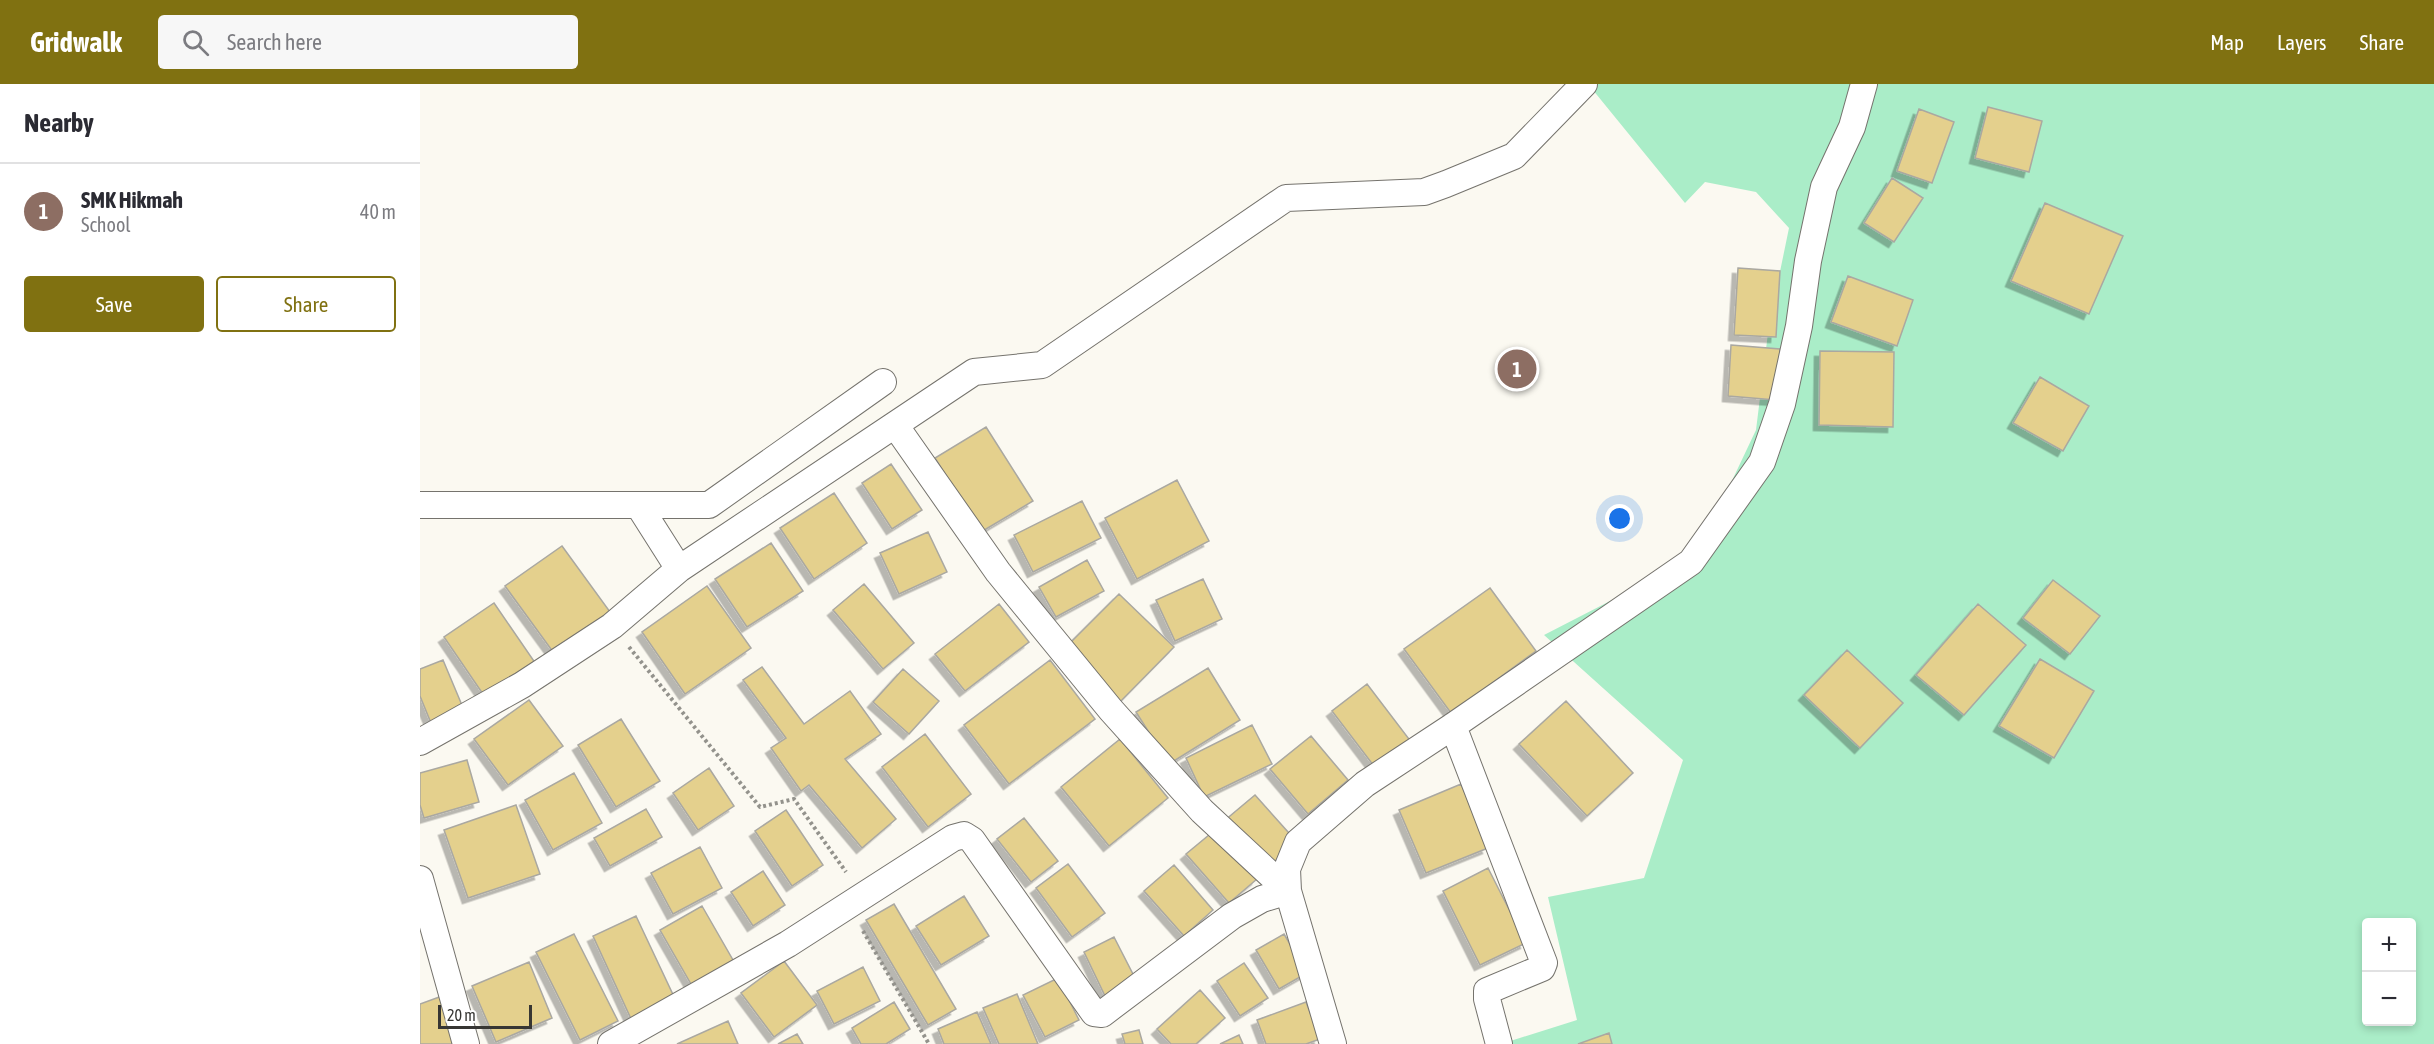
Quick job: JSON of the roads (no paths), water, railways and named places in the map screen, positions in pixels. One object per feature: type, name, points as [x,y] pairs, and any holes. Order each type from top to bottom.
[{"type":"street","points":[[420,742],[522,685],[612,626],[679,569],[974,372],[1042,365],[1286,198],[1424,192],[1514,156],[1584,84]]},
{"type":"street","points":[[1333,1044],[1288,891],[1287,868],[1298,842],[1365,784],[1691,562],[1762,462],[1782,405],[1824,187],[1852,127],[1864,84]]},
{"type":"street","points":[[420,505],[709,505],[883,382]]},
{"type":"street","points":[[895,425],[998,572],[1111,710],[1202,811],[1288,891]]},
{"type":"street","points":[[639,506],[679,569]]},
{"type":"street","points":[[1453,726],[1544,963],[1542,968],[1487,991],[1499,1044]]},
{"type":"street","points":[[611,1044],[788,944],[953,838],[964,835],[972,840],[1037,930],[1088,1008],[1094,1013],[1102,1014],[1232,916],[1262,899],[1288,891]]},
{"type":"street","points":[[420,879],[466,1044]]},
{"type":"place","name":"SMK Hikmah","points":[[1517,369]]}]
